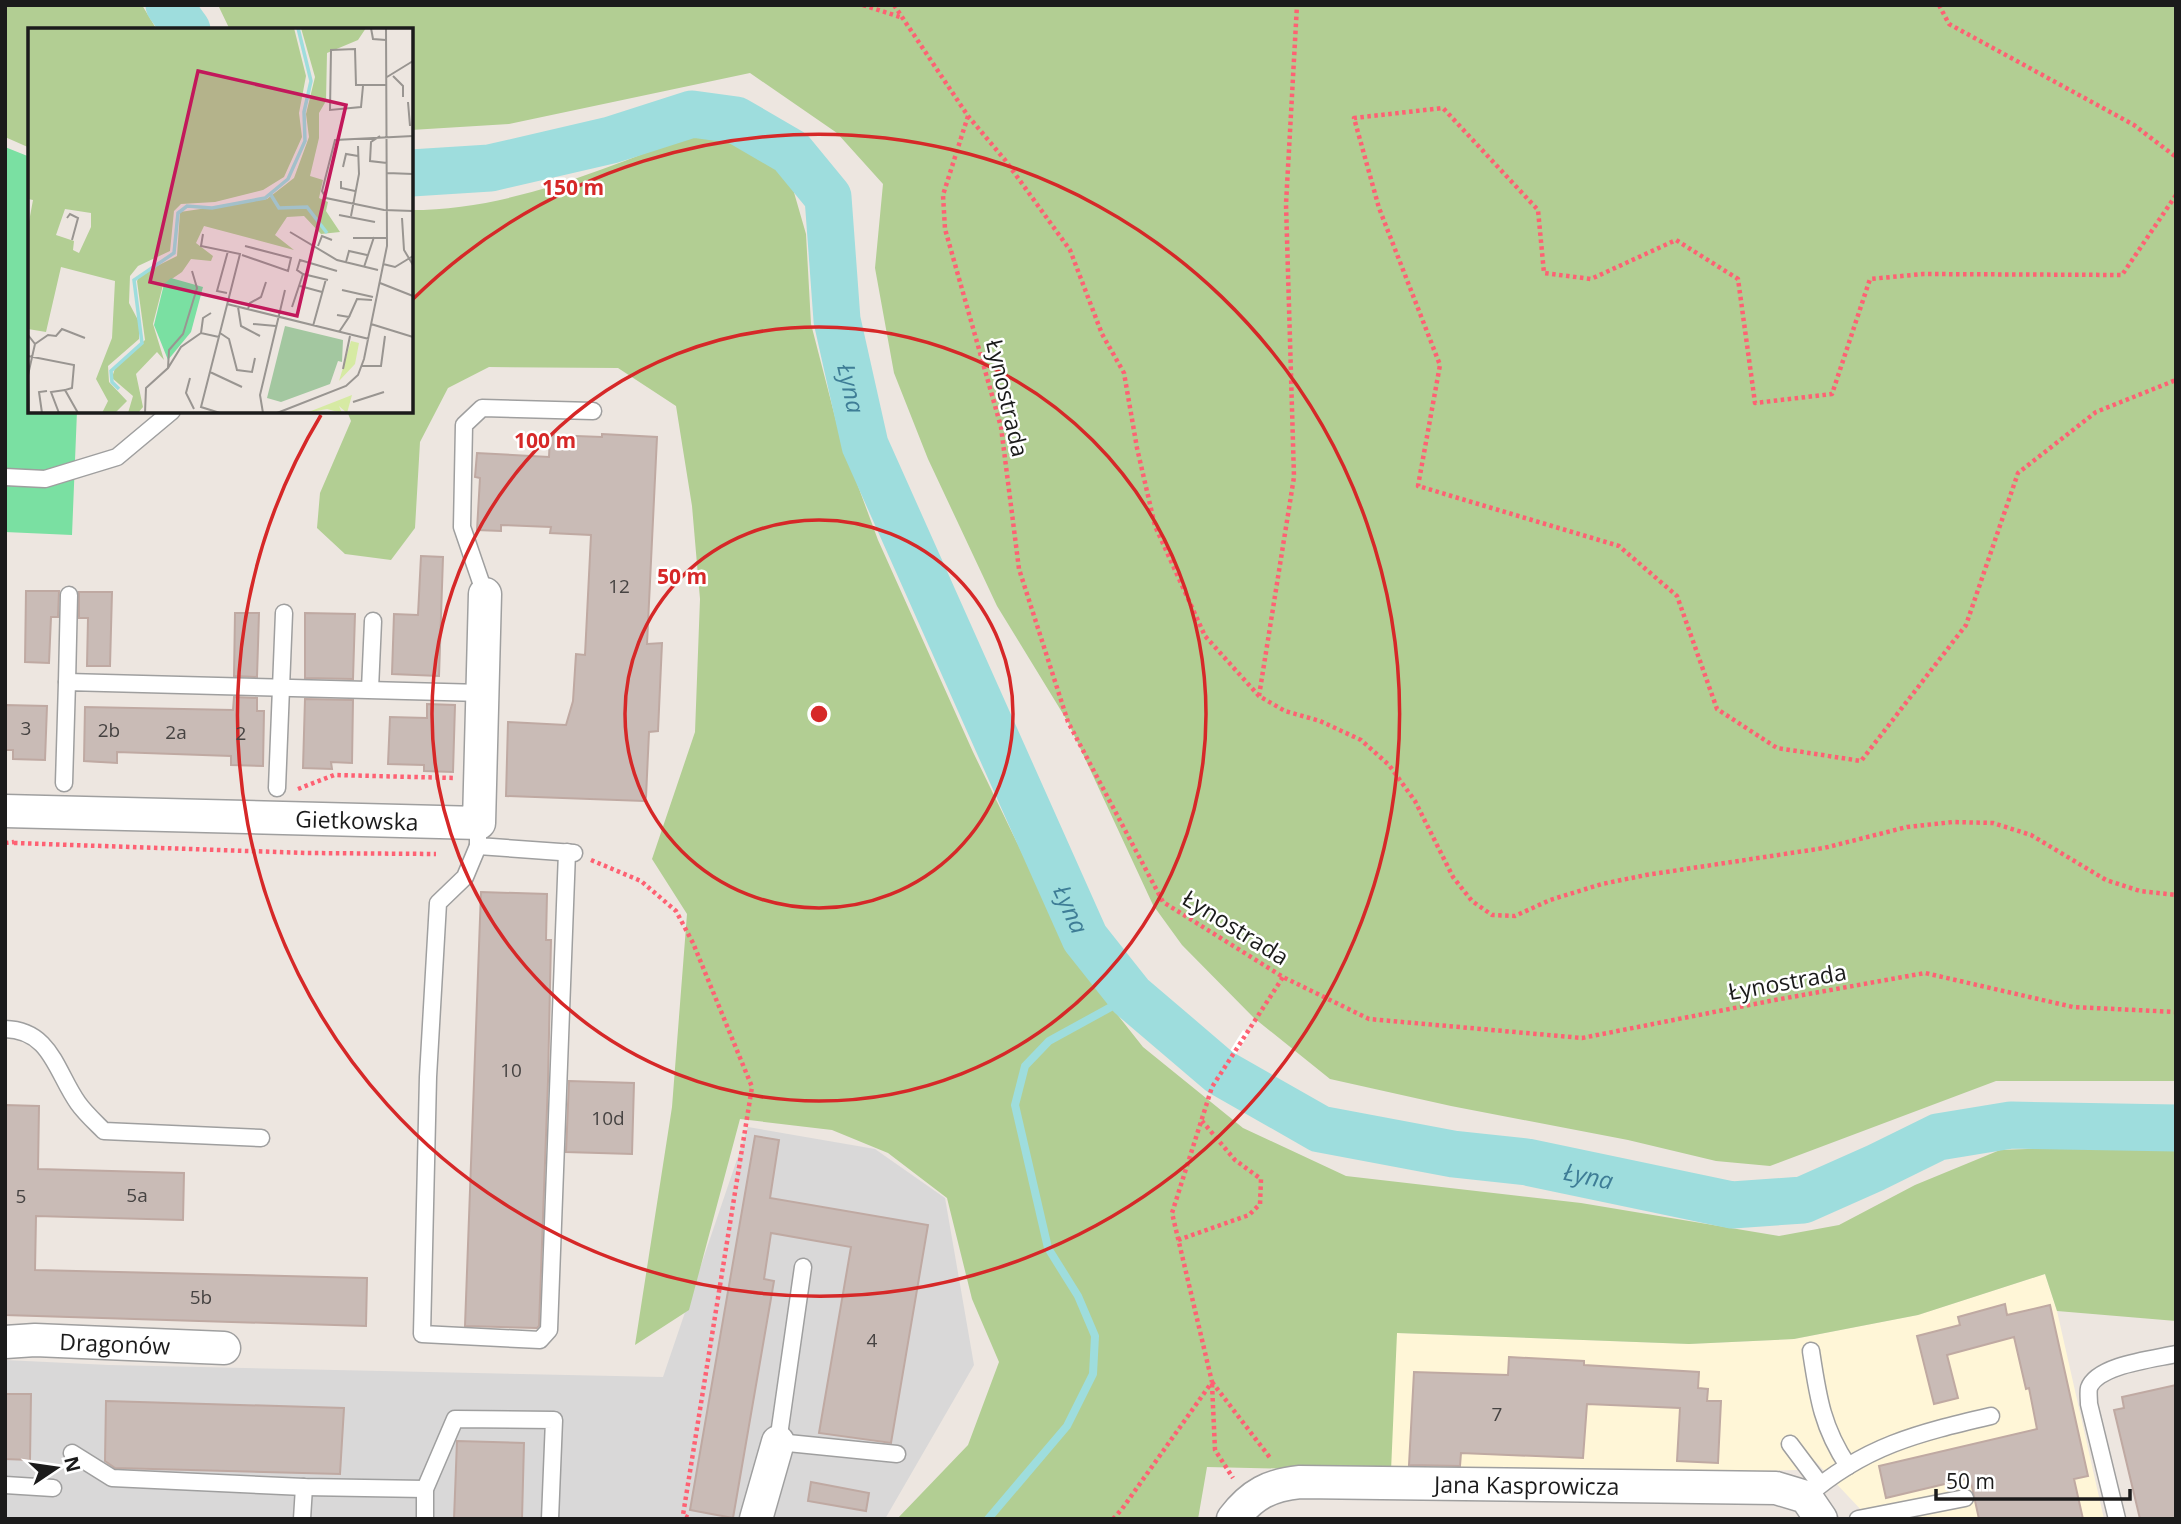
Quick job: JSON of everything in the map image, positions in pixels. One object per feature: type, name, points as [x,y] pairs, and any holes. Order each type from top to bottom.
[{"type":"street","points":[[478,834],[485,594]]},
{"type":"street","name":"Gietkowska","points":[[5,811],[478,834]]},
{"type":"street","name":"Dragonów","points":[[5,1342],[35,1340],[224,1348]]},
{"type":"street","points":[[756,1519],[778,1442]]},
{"type":"street","name":"Jana Kasprowicza","points":[[1233,1519],[1259,1493],[1289,1483],[1776,1488],[1816,1500]]},
{"type":"lane","points":[[485,594],[462,527],[464,425],[482,408],[593,411]]},
{"type":"lane","points":[[5,477],[45,479],[117,457],[171,413]]},
{"type":"lane","points":[[64,783],[69,596]]},
{"type":"lane","points":[[277,788],[284,613]]},
{"type":"lane","points":[[370,689],[373,621]]},
{"type":"lane","points":[[67,682],[482,693]]},
{"type":"lane","points":[[478,834],[570,853],[549,1330],[541,1340],[422,1334],[428,1077],[438,902],[465,877],[478,834]]},
{"type":"lane","points":[[5,1029],[21,1030],[50,1051],[78,1103],[104,1131],[261,1138]]},
{"type":"lane","points":[[803,1267],[778,1442],[897,1454]]},
{"type":"lane","points":[[1811,1351],[1821,1411],[1834,1444],[1848,1466]]},
{"type":"lane","points":[[2117,1519],[2089,1404],[2089,1388],[2096,1377],[2111,1369],[2176,1354]]},
{"type":"lane","points":[[1790,1444],[1816,1500],[1848,1466],[1865,1454],[1923,1432],[1991,1416]]},
{"type":"lane","points":[[425,1519],[425,1489],[455,1419],[554,1420],[550,1519]]},
{"type":"lane","points":[[72,1453],[112,1478],[304,1487],[425,1489]]},
{"type":"lane","points":[[5,1485],[53,1488]]},
{"type":"lane","points":[[302,1519],[304,1487]]},
{"type":"lane","points":[[1858,1519],[1911,1514],[1965,1498]]},
{"type":"path","points":[[863,5],[900,18]]},
{"type":"path","points":[[894,5],[900,18],[968,116],[1070,250],[1102,334],[1124,373],[1136,448],[1159,536],[1205,636],[1259,696],[1285,711],[1320,721],[1361,740],[1390,765],[1415,801],[1453,877],[1472,901],[1492,915],[1516,916],[1550,900],[1602,884],[1646,875],[1824,848],[1907,827],[1953,822],[1993,823],[2031,835],[2106,880],[2140,891],[2176,895]]},
{"type":"path","points":[[1259,696],[1294,477],[1286,204],[1297,5]]},
{"type":"path","points":[[1939,5],[1949,24],[2134,125],[2176,157]]},
{"type":"path","points":[[2176,195],[2122,275],[1923,274],[1870,279],[1832,394],[1755,403],[1738,279],[1676,240],[1591,279],[1544,274],[1538,210],[1443,108],[1354,118],[1379,208],[1440,365],[1418,486],[1619,546],[1677,596],[1717,709],[1777,748],[1861,761],[1966,625],[2018,473],[2096,412],[2176,380]]},
{"type":"path","name":"Łynostrada","points":[[968,116],[943,195],[945,229],[1002,427],[1019,569],[1068,722],[1163,902],[1283,977],[1369,1019],[1581,1038],[1925,974],[2073,1007],[2176,1012]]},
{"type":"path","points":[[277,788],[297,789],[334,775],[480,779]]},
{"type":"path","points":[[14,843],[307,853],[436,854]]},
{"type":"path","points":[[570,853],[641,881],[676,911],[693,943],[752,1087],[683,1515],[691,1519]]},
{"type":"path","points":[[1237,1485],[1215,1450],[1212,1382],[1172,1213],[1212,1087],[1283,977]]},
{"type":"path","points":[[1178,1240],[1248,1215],[1260,1204],[1261,1179],[1235,1160],[1201,1121]]},
{"type":"path","points":[[1212,1382],[1289,1483]]},
{"type":"path","points":[[1113,1519],[1212,1382]]},
{"type":"shaded area","points":[[748,1127],[875,1149],[945,1198],[974,1365],[885,1519],[5,1519],[5,1360],[109,1365],[663,1377]]},
{"type":"shaded area","points":[[2045,1274],[2057,1311],[2104,1519],[1874,1519],[1864,1513],[1815,1461],[1797,1470],[1607,1475],[1291,1469],[1397,1333],[1689,1344],[1794,1339],[1918,1315]]},
{"type":"green space","points":[[5,5],[142,5],[156,28],[28,28],[28,147],[5,137]]},
{"type":"green space","points":[[218,5],[2176,5],[2176,1081],[1996,1081],[1770,1166],[1716,1161],[1628,1140],[1451,1106],[1330,1079],[1254,1018],[1182,945],[1153,905],[1068,722],[997,606],[928,459],[894,373],[875,268],[883,184],[837,133],[750,73],[509,124],[413,130],[413,28],[229,28]]},
{"type":"green space","points":[[694,134],[756,144],[791,182],[806,234],[811,324],[841,440],[878,540],[973,752],[1074,960],[1143,1047],[1243,1128],[1346,1176],[1581,1203],[1779,1236],[1839,1225],[1915,1185],[2000,1150],[2125,1145],[2176,1148],[2176,1321],[2057,1311],[2045,1274],[1918,1315],[1794,1339],[1689,1344],[1397,1333],[1391,1471],[1207,1467],[1198,1519],[897,1519],[968,1445],[999,1362],[972,1299],[947,1198],[888,1153],[832,1130],[740,1119],[689,1310],[635,1345],[672,1107],[687,914],[652,859],[695,732],[700,599],[692,506],[676,406],[618,368],[489,367],[448,388],[420,442],[415,528],[391,560],[345,554],[317,528],[320,493],[351,421],[348,413],[413,413],[413,210],[484,203],[556,185]]},
{"type":"green space","points":[[5,147],[28,156],[28,413],[77,413],[72,535],[5,532]]},
{"type":"pier","points":[[1243,1030],[1249,1034],[1215,1087],[1209,1084]]},
{"type":"building","points":[[602,434],[657,437],[647,644],[662,643],[658,731],[649,732],[646,797],[644,801],[506,796],[508,722],[566,725],[573,701],[576,654],[585,655],[591,535],[550,533],[551,527],[501,525],[501,531],[477,530],[480,478],[475,477],[477,453],[549,457],[550,435],[602,437]]},
{"type":"building","points":[[421,556],[443,557],[439,676],[392,674],[394,614],[418,615]]},
{"type":"building","points":[[26,591],[59,591],[58,617],[51,617],[49,663],[25,662]]},
{"type":"building","points":[[79,592],[112,592],[110,666],[87,666],[88,618],[79,618]]},
{"type":"building","points":[[235,613],[259,613],[257,677],[234,676]]},
{"type":"building","points":[[305,613],[355,614],[353,679],[305,678]]},
{"type":"building","points":[[234,697],[257,698],[257,711],[264,711],[263,766],[231,765],[231,756],[117,752],[117,763],[84,761],[85,707],[233,710]]},
{"type":"building","points":[[305,699],[353,700],[352,763],[331,762],[332,769],[303,768]]},
{"type":"building","points":[[427,704],[455,705],[453,772],[424,771],[424,765],[388,764],[390,717],[427,718]]},
{"type":"building","points":[[5,705],[47,706],[45,760],[13,759],[13,750],[5,750]]},
{"type":"building","points":[[481,892],[547,894],[546,940],[551,940],[548,1081],[537,1328],[465,1326]]},
{"type":"building","points":[[569,1081],[634,1083],[632,1154],[566,1152]]},
{"type":"building","points":[[5,1105],[39,1106],[38,1169],[184,1173],[183,1220],[36,1216],[35,1270],[367,1278],[366,1326],[5,1315]]},
{"type":"building","points":[[755,1136],[779,1140],[770,1198],[928,1225],[891,1443],[819,1433],[851,1247],[771,1233],[764,1279],[774,1281],[733,1518],[690,1510]]},
{"type":"building","points":[[2005,1304],[2007,1315],[2050,1305],[2088,1476],[2074,1479],[2083,1519],[1979,1519],[1970,1478],[1886,1498],[1879,1466],[2037,1429],[2029,1388],[2026,1389],[2014,1337],[1947,1355],[1958,1398],[1934,1404],[1917,1336],[1960,1325],[1958,1317]]},
{"type":"building","points":[[1509,1357],[1699,1372],[1698,1388],[1708,1389],[1707,1401],[1721,1401],[1718,1463],[1677,1461],[1680,1408],[1587,1404],[1583,1458],[1461,1453],[1460,1466],[1409,1465],[1414,1372],[1508,1375]]},
{"type":"building","points":[[2176,1385],[2176,1519],[2140,1519],[2114,1410],[2124,1408],[2122,1397]]},
{"type":"building","points":[[5,1394],[31,1394],[30,1460],[5,1459]]},
{"type":"building","points":[[106,1401],[344,1408],[340,1474],[115,1468],[105,1461]]},
{"type":"building","points":[[457,1441],[524,1443],[522,1519],[454,1519]]},
{"type":"building","points":[[811,1482],[869,1493],[866,1511],[808,1501]]},
{"type":"waterway","name":"Łyna","points":[[169,5],[186,28]]},
{"type":"waterway","name":"Łyna","points":[[413,173],[490,168],[611,140],[692,114],[736,120],[791,152],[828,197],[837,320],[865,445],[1085,938],[1131,996],[1220,1072],[1320,1129],[1453,1154],[1527,1162],[1732,1205],[1803,1200],[1938,1137],[2011,1125],[2176,1128]]},
{"type":"waterway","points":[[988,1519],[1067,1426],[1093,1374],[1095,1336],[1078,1296],[1048,1248],[1015,1105],[1025,1066],[1049,1041],[1131,996]]}]
